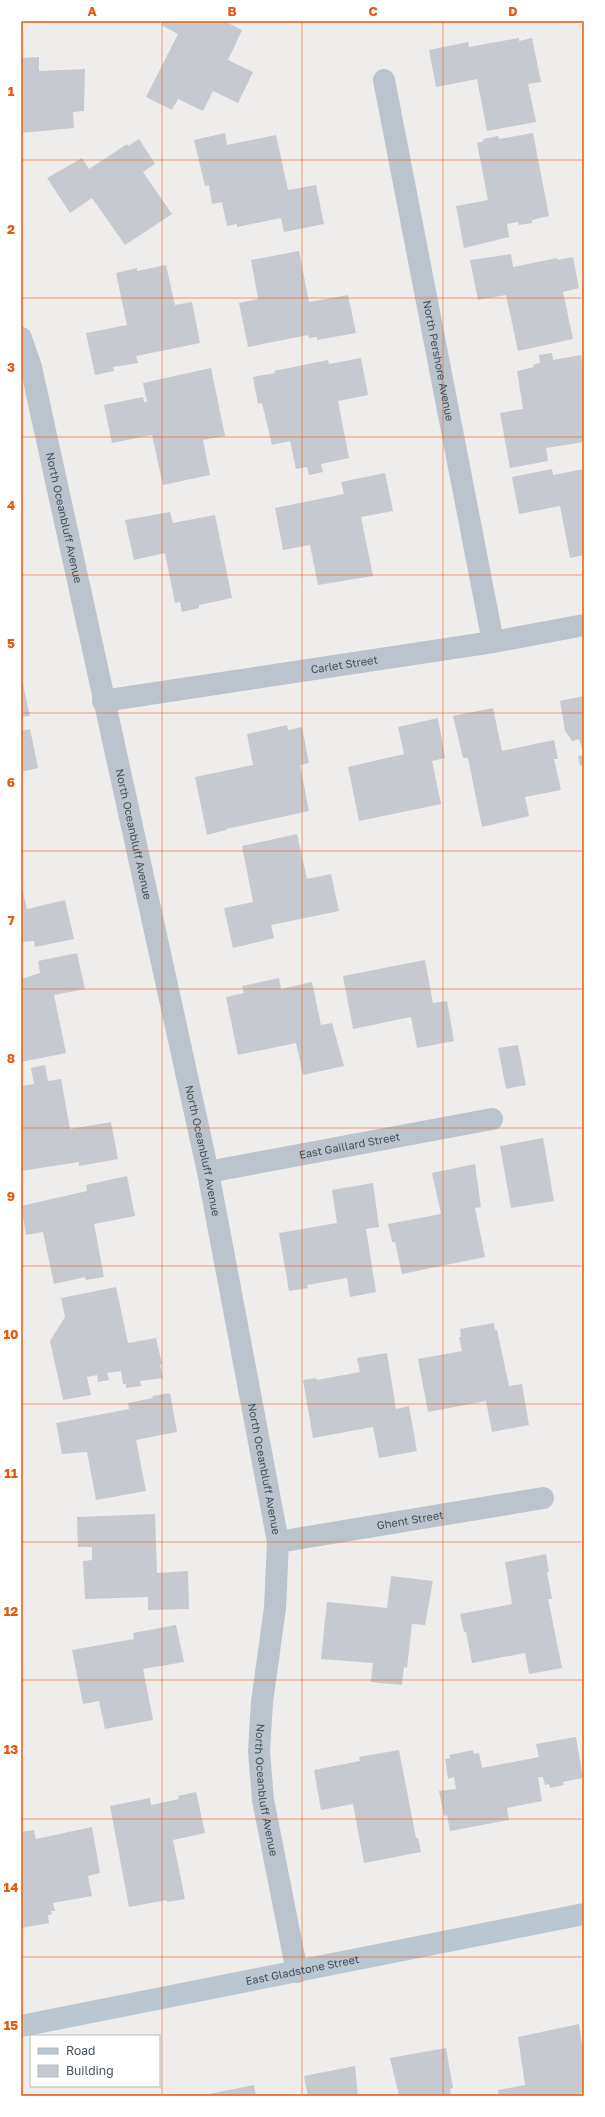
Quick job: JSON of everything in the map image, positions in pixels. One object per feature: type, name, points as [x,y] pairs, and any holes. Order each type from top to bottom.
[{"type":"street","name":"North Pershore Avenue","points":[[384,80],[493,642]]},
{"type":"street","name":"North Oceanbluff Avenue","points":[[21,338],[31,368],[208,1172],[278,1542],[275,1608],[262,1702],[259,1751],[263,1800],[297,1972]]},
{"type":"street","name":"Carlet Street","points":[[104,701],[493,642],[584,625]]},
{"type":"street","name":"East Gaillard Street","points":[[208,1172],[492,1119]]},
{"type":"street","name":"Ghent Street","points":[[278,1542],[543,1498]]},
{"type":"street","name":"East Gladstone Street","points":[[21,2026],[584,1914]]},
{"type":"building","points":[[163,21],[224,21],[242,30],[228,60],[253,72],[238,103],[213,91],[203,111],[178,99],[172,110],[146,97],[178,34],[161,25]]},
{"type":"building","points":[[519,38],[519,41],[532,38],[541,82],[528,84],[536,122],[487,131],[477,79],[436,87],[429,50],[468,42],[469,47]]},
{"type":"building","points":[[39,57],[39,71],[85,69],[84,111],[73,112],[74,128],[21,133],[21,58]]},
{"type":"building","points":[[225,133],[227,145],[276,135],[288,190],[316,185],[324,224],[284,232],[281,218],[237,227],[237,224],[227,226],[222,202],[212,204],[209,185],[205,186],[194,140]]},
{"type":"building","points":[[533,133],[549,216],[532,220],[532,223],[519,225],[518,222],[507,224],[509,237],[464,248],[456,206],[488,200],[477,143],[484,141],[483,139],[498,136],[499,139]]},
{"type":"building","points":[[139,139],[155,164],[143,172],[172,214],[125,245],[92,198],[70,213],[47,178],[82,158],[89,169],[127,144],[128,146]]},
{"type":"building","points":[[299,251],[309,302],[348,295],[356,333],[317,340],[317,337],[309,338],[308,335],[248,347],[239,303],[258,299],[251,260]]},
{"type":"building","points":[[511,254],[513,267],[557,258],[557,260],[573,257],[579,288],[563,292],[573,339],[518,351],[506,295],[478,300],[470,260]]},
{"type":"building","points":[[166,265],[175,305],[192,302],[200,343],[136,356],[138,363],[113,367],[114,371],[95,375],[86,333],[127,325],[116,273],[137,268],[137,271]]},
{"type":"building","points":[[552,353],[553,360],[581,355],[584,371],[584,442],[546,448],[548,461],[510,468],[500,413],[523,409],[517,371],[534,367],[533,365],[540,363],[539,355]]},
{"type":"building","points":[[361,358],[368,395],[338,401],[349,458],[321,464],[323,472],[309,475],[307,467],[296,469],[290,441],[272,445],[262,403],[258,404],[253,377],[275,373],[274,371],[328,360],[329,364]]},
{"type":"building","points":[[211,368],[225,436],[203,440],[210,475],[163,485],[152,435],[112,443],[104,405],[143,397],[144,402],[147,402],[143,383]]},
{"type":"building","points":[[552,469],[553,475],[584,469],[584,555],[570,558],[560,506],[519,514],[512,477]]},
{"type":"building","points":[[385,473],[393,511],[361,517],[373,576],[318,585],[310,545],[283,550],[275,508],[344,494],[341,482]]},
{"type":"building","points":[[170,512],[173,523],[215,515],[232,598],[199,605],[199,608],[182,612],[180,602],[175,603],[165,553],[134,560],[125,520]]},
{"type":"building","points":[[21,676],[30,716],[21,717]]},
{"type":"building","points":[[584,696],[583,751],[579,739],[572,741],[565,731],[560,701]]},
{"type":"building","points":[[493,708],[502,751],[554,740],[558,759],[554,759],[561,790],[525,797],[529,816],[482,827],[468,758],[463,758],[453,716]]},
{"type":"building","points":[[438,718],[445,758],[432,761],[441,804],[359,821],[348,767],[404,754],[398,727]]},
{"type":"building","points":[[287,725],[288,730],[302,727],[309,763],[300,765],[309,811],[226,829],[207,835],[195,777],[253,765],[247,734]]},
{"type":"building","points":[[30,729],[38,768],[21,772],[21,731]]},
{"type":"building","points":[[584,755],[584,765],[580,766],[578,756]]},
{"type":"building","points":[[297,834],[307,879],[331,874],[339,911],[271,925],[274,938],[233,948],[224,908],[253,902],[242,846]]},
{"type":"building","points":[[21,884],[27,909],[65,900],[74,939],[35,947],[34,941],[21,942]]},
{"type":"building","points":[[77,953],[85,989],[54,995],[66,1053],[21,1062],[21,979],[40,973],[38,961]]},
{"type":"building","points":[[425,960],[433,1003],[447,1001],[454,1041],[417,1048],[411,1017],[353,1029],[343,976]]},
{"type":"building","points":[[279,978],[281,989],[312,982],[321,1025],[332,1023],[344,1066],[303,1075],[296,1043],[238,1055],[226,997],[244,993],[242,986]]},
{"type":"building","points":[[518,1045],[526,1085],[506,1089],[498,1048]]},
{"type":"building","points":[[45,1065],[48,1081],[61,1079],[70,1129],[111,1122],[118,1159],[79,1166],[79,1162],[21,1171],[21,1086],[34,1084],[31,1068]]},
{"type":"building","points":[[543,1138],[554,1201],[511,1208],[500,1146]]},
{"type":"building","points":[[475,1164],[481,1207],[475,1208],[485,1257],[402,1274],[395,1242],[392,1242],[388,1224],[441,1214],[432,1173]]},
{"type":"building","points":[[127,1176],[135,1216],[94,1224],[104,1277],[86,1280],[85,1277],[54,1284],[43,1232],[26,1235],[21,1206],[87,1191],[86,1185]]},
{"type":"building","points":[[373,1183],[379,1227],[366,1229],[376,1292],[350,1297],[347,1278],[307,1285],[308,1288],[289,1291],[279,1233],[337,1223],[332,1190]]},
{"type":"building","points":[[116,1287],[128,1343],[156,1338],[162,1364],[160,1365],[163,1378],[140,1381],[141,1386],[126,1388],[126,1384],[123,1384],[121,1371],[107,1373],[109,1380],[98,1382],[97,1375],[87,1377],[91,1395],[63,1400],[50,1341],[65,1317],[61,1298]]},
{"type":"building","points":[[494,1323],[495,1330],[497,1330],[509,1386],[522,1384],[529,1425],[492,1432],[486,1401],[428,1412],[418,1359],[462,1351],[459,1337],[461,1337],[460,1329]]},
{"type":"building","points":[[387,1353],[396,1409],[409,1406],[417,1451],[379,1458],[373,1427],[313,1438],[303,1380],[316,1378],[317,1380],[360,1372],[357,1358]]},
{"type":"building","points":[[170,1393],[177,1432],[136,1440],[146,1491],[96,1500],[87,1452],[62,1454],[56,1423],[129,1409],[128,1403],[153,1398],[152,1396]]},
{"type":"building","points":[[155,1514],[157,1573],[188,1571],[189,1609],[148,1610],[148,1597],[85,1599],[83,1561],[92,1560],[92,1547],[78,1547],[77,1517]]},
{"type":"building","points":[[546,1554],[549,1572],[547,1572],[552,1599],[548,1599],[562,1668],[529,1674],[525,1653],[472,1663],[466,1632],[464,1632],[460,1614],[512,1604],[505,1562]]},
{"type":"building","points":[[391,1576],[433,1581],[425,1625],[412,1624],[407,1668],[404,1667],[402,1685],[371,1682],[373,1663],[321,1659],[327,1602],[387,1608]]},
{"type":"building","points":[[176,1625],[184,1662],[143,1669],[153,1720],[105,1729],[99,1701],[83,1704],[72,1650],[134,1639],[133,1633]]},
{"type":"building","points":[[576,1737],[583,1778],[563,1782],[564,1785],[550,1788],[549,1784],[545,1785],[543,1777],[538,1777],[542,1801],[507,1808],[509,1820],[450,1831],[447,1815],[444,1816],[439,1791],[456,1789],[454,1777],[448,1779],[445,1759],[450,1758],[449,1755],[473,1750],[474,1754],[479,1753],[482,1768],[539,1757],[536,1744]]},
{"type":"building","points":[[399,1750],[416,1838],[418,1838],[421,1852],[364,1863],[353,1804],[321,1810],[314,1770],[360,1761],[359,1757]]},
{"type":"building","points":[[196,1792],[205,1833],[173,1840],[185,1899],[167,1902],[167,1900],[129,1907],[110,1806],[150,1798],[151,1805],[179,1799],[178,1796]]},
{"type":"building","points":[[92,1827],[100,1873],[88,1876],[92,1896],[53,1903],[55,1911],[51,1911],[52,1914],[48,1915],[49,1923],[21,1928],[21,1832],[34,1830],[36,1839]]},
{"type":"building","points":[[579,2024],[584,2058],[584,2093],[568,2096],[499,2096],[498,2090],[525,2085],[518,2037]]},
{"type":"building","points":[[446,2048],[453,2088],[450,2089],[451,2096],[399,2096],[390,2058]]},
{"type":"building","points":[[355,2066],[358,2096],[308,2096],[304,2076]]},
{"type":"building","points":[[254,2085],[256,2096],[209,2096],[209,2094]]}]
